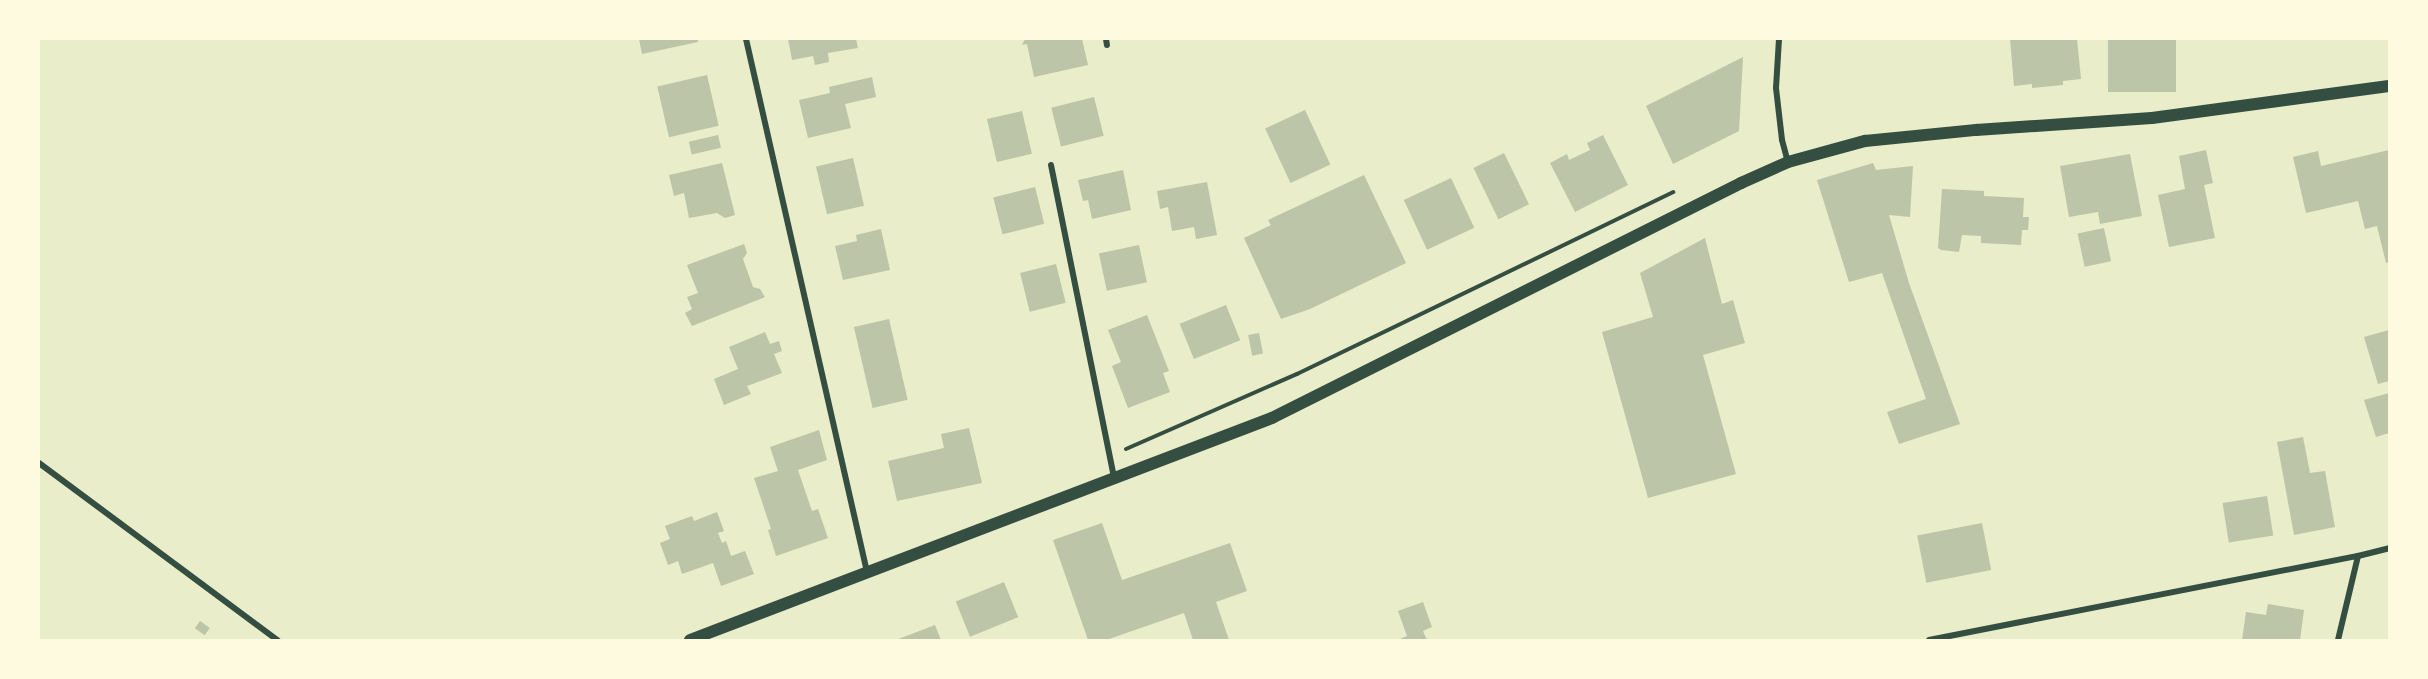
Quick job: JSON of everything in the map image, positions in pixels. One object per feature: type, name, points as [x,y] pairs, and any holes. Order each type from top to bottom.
[{"type":"main road","points":[[690,640],[1272,418],[1741,183],[1788,162],[1865,141],[1976,130],[2152,118],[2389,86]]},
{"type":"street","points":[[746,39],[867,572]]},
{"type":"street","points":[[1779,39],[1776,88],[1782,140],[1788,162]]},
{"type":"street","points":[[1050,165],[1114,478]]},
{"type":"street","points":[[39,463],[277,640]]},
{"type":"street","points":[[1929,640],[2389,548]]},
{"type":"street","points":[[2338,640],[2358,556]]},
{"type":"path","points":[[1109,456],[1297,374],[1674,191]]},
{"type":"building","points":[[639,39],[698,39],[698,42],[642,54]]},
{"type":"building","points":[[788,39],[856,39],[858,48],[828,53],[829,62],[815,65],[813,56],[792,60]]},
{"type":"building","points":[[1025,39],[1082,39],[1088,65],[1034,77],[1027,44],[1022,45]]},
{"type":"building","points":[[2010,39],[2077,39],[2081,79],[2063,81],[2063,85],[2032,88],[2032,84],[2014,86]]},
{"type":"building","points":[[2108,39],[2176,39],[2176,92],[2108,92]]},
{"type":"building","points":[[1743,57],[1739,131],[1673,164],[1646,106]]},
{"type":"building","points":[[707,75],[719,126],[669,137],[657,86]]},
{"type":"building","points":[[872,77],[876,97],[845,104],[851,128],[808,138],[799,100],[830,93],[829,87]]},
{"type":"building","points":[[1094,97],[1104,136],[1061,146],[1051,108]]},
{"type":"building","points":[[1305,110],[1330,164],[1290,183],[1265,129]]},
{"type":"building","points":[[1022,111],[1032,154],[997,162],[987,119]]},
{"type":"building","points":[[718,135],[721,148],[692,154],[689,142]]},
{"type":"building","points":[[1603,135],[1628,185],[1575,212],[1550,163],[1567,154],[1569,160],[1590,150],[1587,143]]},
{"type":"building","points":[[2206,150],[2213,183],[2204,185],[2215,238],[2169,247],[2158,195],[2185,189],[2179,156]]},
{"type":"building","points":[[2389,150],[2389,262],[2386,263],[2377,226],[2365,229],[2358,201],[2306,213],[2293,157],[2318,151],[2321,166]]},
{"type":"building","points":[[1504,153],[1529,204],[1498,219],[1473,168]]},
{"type":"building","points":[[2130,154],[2142,216],[2100,224],[2098,212],[2069,217],[2060,166]]},
{"type":"building","points":[[853,158],[864,206],[827,214],[816,167]]},
{"type":"building","points":[[722,163],[735,215],[725,218],[717,213],[689,218],[684,193],[674,196],[669,175]]},
{"type":"building","points":[[1873,163],[1876,170],[1913,166],[1910,217],[1889,215],[1909,283],[1960,424],[1899,444],[1887,412],[1926,399],[1882,273],[1849,282],[1817,180]]},
{"type":"building","points":[[1123,170],[1131,210],[1092,219],[1088,200],[1083,201],[1078,180]]},
{"type":"building","points":[[1364,175],[1406,263],[1310,309],[1281,319],[1244,238],[1271,225],[1268,220]]},
{"type":"building","points":[[1451,178],[1474,228],[1427,250],[1404,200]]},
{"type":"building","points":[[1207,182],[1217,235],[1196,239],[1194,227],[1172,231],[1168,207],[1160,209],[1157,191]]},
{"type":"building","points":[[1035,187],[1044,224],[1002,234],[993,197]]},
{"type":"building","points":[[1942,189],[1984,191],[1984,196],[2024,198],[2023,217],[2029,217],[2028,230],[2022,230],[2021,245],[1981,243],[1981,236],[1962,235],[1959,252],[1938,248]]},
{"type":"building","points":[[2104,228],[2111,261],[2085,267],[2078,234]]},
{"type":"building","points":[[881,229],[890,270],[843,280],[835,246],[857,241],[856,235]]},
{"type":"building","points":[[1705,238],[1722,304],[1733,300],[1745,343],[1703,355],[1736,474],[1648,498],[1602,332],[1653,317],[1640,273]]},
{"type":"building","points":[[744,244],[747,253],[743,259],[753,287],[760,289],[765,297],[692,326],[685,313],[692,309],[687,297],[698,293],[687,265]]},
{"type":"building","points":[[1139,245],[1147,282],[1107,291],[1099,254]]},
{"type":"building","points":[[1056,264],[1066,303],[1030,312],[1020,273]]},
{"type":"building","points":[[1226,305],[1240,340],[1194,359],[1180,324]]},
{"type":"building","points":[[1147,315],[1169,371],[1163,373],[1170,392],[1128,408],[1112,366],[1121,362],[1108,330]]},
{"type":"building","points":[[889,319],[908,400],[873,408],[854,327]]},
{"type":"building","points":[[2389,330],[2389,381],[2378,384],[2364,337]]},
{"type":"building","points":[[765,332],[770,344],[779,341],[782,351],[774,354],[782,373],[747,386],[751,394],[724,405],[714,379],[738,369],[729,347]]},
{"type":"building","points":[[1259,333],[1263,354],[1252,356],[1248,335]]},
{"type":"building","points":[[2389,393],[2389,433],[2376,437],[2364,400]]},
{"type":"building","points":[[969,428],[982,483],[897,501],[888,461],[944,448],[941,434]]},
{"type":"building","points":[[819,430],[827,460],[798,470],[812,511],[818,509],[828,538],[776,556],[768,530],[771,529],[754,478],[778,471],[770,447]]},
{"type":"building","points":[[2303,437],[2310,473],[2325,471],[2335,527],[2294,535],[2277,442]]},
{"type":"building","points":[[2267,496],[2273,536],[2229,543],[2223,503]]},
{"type":"building","points":[[717,512],[724,531],[718,533],[722,543],[726,541],[731,556],[745,551],[754,574],[721,586],[713,563],[682,574],[678,561],[668,565],[660,543],[670,539],[665,526],[692,516],[694,521]]},
{"type":"building","points":[[1102,523],[1122,580],[1230,543],[1247,591],[1216,602],[1229,640],[1193,640],[1184,613],[1106,640],[1088,640],[1053,540]]},
{"type":"building","points":[[1982,523],[1991,570],[1926,583],[1917,536]]},
{"type":"building","points":[[1004,582],[1018,617],[970,637],[956,601]]},
{"type":"building","points":[[1423,602],[1432,627],[1423,631],[1427,640],[1398,640],[1407,636],[1398,611]]},
{"type":"building","points":[[2268,604],[2304,610],[2300,640],[2242,640],[2246,612],[2266,615]]},
{"type":"building","points":[[200,621],[210,628],[205,635],[195,628]]},
{"type":"building","points":[[935,625],[941,640],[896,640]]}]
